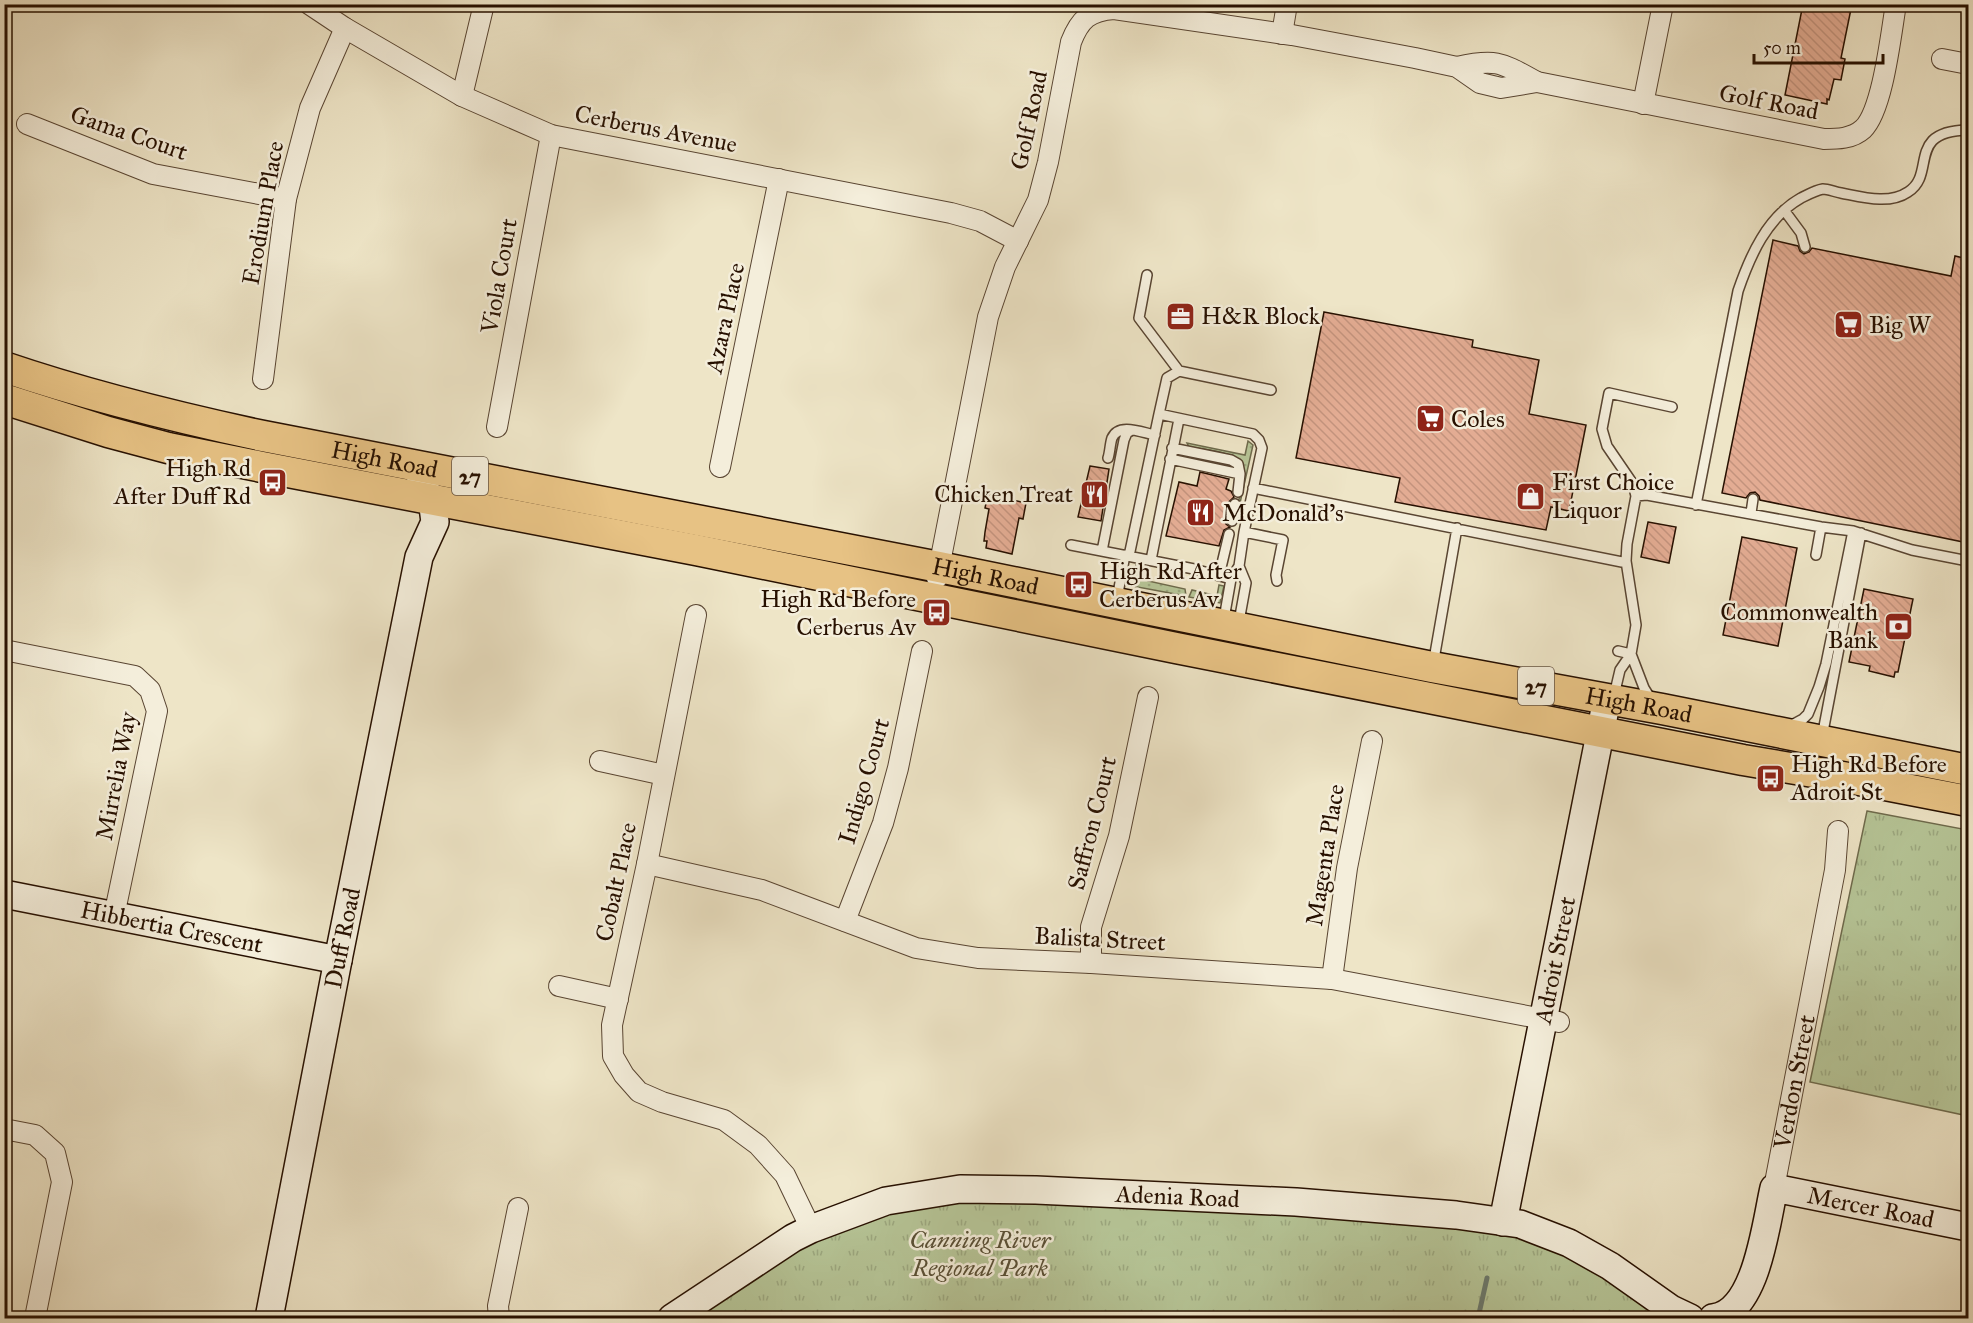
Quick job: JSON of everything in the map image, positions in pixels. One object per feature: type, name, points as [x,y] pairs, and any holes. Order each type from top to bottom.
[{"type":"main road","name":"High Road","points":[[4,367],[175,417],[939,567],[1116,604],[1228,633],[1432,667],[1777,732],[1804,754],[1849,778],[1968,801]]},
{"type":"main road","name":"High Road","points":[[4,399],[108,432],[168,448],[696,550],[933,599],[1186,645],[1321,677],[1607,733],[1968,770]]},
{"type":"street","name":"Cerberus Avenue","points":[[309,4],[345,28],[462,96],[551,135],[951,213],[980,221],[1018,241]]},
{"type":"street","points":[[462,96],[484,4]]},
{"type":"street","points":[[1282,34],[1287,4]]},
{"type":"street","points":[[1643,104],[1663,4]]},
{"type":"street","name":"Golf Road","points":[[933,599],[988,317],[1005,267],[1038,200],[1048,162],[1071,42],[1077,27],[1086,17],[1099,10],[1114,9],[1282,34],[1457,67],[1480,83],[1501,87],[1537,82],[1824,140],[1845,139],[1863,129],[1879,96],[1896,4]]},
{"type":"street","name":"Erodium Place","points":[[263,380],[286,199],[310,108],[345,28]]},
{"type":"street","points":[[1942,59],[1968,64]]},
{"type":"street","name":"Gama Court","points":[[27,124],[153,174],[286,199]]},
{"type":"street","name":"Viola Court","points":[[497,427],[551,135]]},
{"type":"street","name":"Azara Place","points":[[720,467],[779,179]]},
{"type":"street","points":[[378,458],[405,472],[424,487],[432,499],[489,480]]},
{"type":"street","name":"Duff Road","points":[[269,1318],[419,557],[416,519],[432,499]]},
{"type":"street","name":"Cobalt Place","points":[[696,615],[647,864],[612,1025],[613,1056],[624,1075],[639,1092],[662,1102],[724,1120],[758,1145],[785,1175],[811,1228]]},
{"type":"street","name":"Mirrelia Way","points":[[4,650],[135,676],[150,690],[157,711],[114,916]]},
{"type":"street","name":"Indigo Court","points":[[845,921],[883,823],[898,768],[922,651]]},
{"type":"street","name":"Saffron Court","points":[[1091,963],[1091,927],[1119,836],[1148,697]]},
{"type":"street","name":"Adroit Street","points":[[1511,1223],[1615,700]]},
{"type":"street","name":"Magenta Place","points":[[1332,979],[1347,868],[1372,741]]},
{"type":"street","points":[[600,761],[663,775]]},
{"type":"street","name":"Verdon Street","points":[[1718,1318],[1735,1306],[1748,1290],[1756,1271],[1835,870],[1838,831]]},
{"type":"street","name":"Balista Street","points":[[647,864],[762,890],[926,950],[978,958],[1332,979],[1551,1021]]},
{"type":"street","name":"Hibbertia Crescent","points":[[4,894],[338,960]]},
{"type":"street","points":[[559,986],[618,999]]},
{"type":"street","points":[[4,1129],[35,1135],[55,1153],[62,1182],[35,1318]]},
{"type":"street","name":"Mercer Road","points":[[1774,1188],[1968,1227]]},
{"type":"street","name":"Adenia Road","points":[[672,1318],[811,1228],[886,1201],[960,1189],[1036,1190],[1296,1202],[1456,1215],[1511,1223],[1550,1235],[1578,1248],[1610,1266],[1671,1309],[1690,1318]]},
{"type":"street","points":[[499,1318],[498,1306],[518,1208]]},
{"type":"street","points":[[1713,1318],[1718,1318]]},
{"type":"lane","points":[[1696,505],[1738,291],[1756,246],[1768,228],[1784,210],[1808,194],[1822,189],[1887,199],[1904,194],[1910,191],[1919,180],[1929,144],[1950,131],[1968,130]]},
{"type":"lane","points":[[1784,210],[1801,233],[1805,247]]},
{"type":"lane","points":[[1147,275],[1139,318],[1179,371],[1271,390]]},
{"type":"lane","points":[[1116,604],[1167,378],[1179,371]]},
{"type":"lane","points":[[1615,700],[1620,670],[1631,654],[1636,625],[1631,607],[1626,561],[1635,496],[1633,484],[1607,446],[1602,429],[1609,393],[1672,407]]},
{"type":"lane","points":[[1159,414],[1253,434],[1259,440],[1262,448],[1239,566],[1231,579],[1225,613],[1228,633]]},
{"type":"lane","points":[[1151,560],[1179,418]]},
{"type":"lane","points":[[1108,458],[1113,438],[1117,432],[1125,429],[1155,435]]},
{"type":"lane","points":[[1102,551],[1124,440],[1127,433],[1132,430]]},
{"type":"lane","points":[[1172,448],[1231,460],[1238,464],[1240,474],[1238,492]]},
{"type":"lane","points":[[1170,459],[1240,474]]},
{"type":"lane","points":[[1253,488],[1626,561]]},
{"type":"lane","points":[[1635,496],[1647,495],[1857,532],[1911,550],[1968,561]]},
{"type":"lane","points":[[1751,513],[1754,499]]},
{"type":"lane","points":[[1232,521],[1235,504]]},
{"type":"lane","points":[[1816,555],[1821,527]]},
{"type":"lane","points":[[1432,667],[1457,528]]},
{"type":"lane","points":[[1777,732],[1803,719],[1813,702],[1826,664],[1857,532]]},
{"type":"lane","points":[[1804,754],[1857,532]]},
{"type":"lane","points":[[1219,576],[1228,536],[1283,540],[1276,575],[1277,581]]},
{"type":"lane","points":[[1071,545],[1209,572],[1231,579]]},
{"type":"lane","points":[[1935,565],[1938,555]]},
{"type":"lane","points":[[1228,633],[1240,616],[1246,583],[1239,566]]},
{"type":"lane","points":[[1618,651],[1631,654]]},
{"type":"lane","points":[[1631,654],[1647,695],[1662,709]]},
{"type":"lane","points":[[1278,658],[1321,677]]},
{"type":"green space","points":[[1248,441],[1253,445],[1238,512],[1236,511],[1242,488],[1243,466],[1232,456],[1189,447],[1187,443],[1245,455]]},
{"type":"green space","points":[[1136,565],[1150,569],[1148,581],[1185,589],[1186,596],[1132,586]]},
{"type":"green space","points":[[1219,585],[1224,586],[1220,603],[1189,597],[1192,590],[1217,596]]},
{"type":"green space","points":[[1867,811],[1968,830],[1968,1116],[1810,1082]]},
{"type":"green space","name":"Canning River Regional Park","points":[[971,1188],[1486,1217],[1701,1318],[674,1318],[787,1242]]},
{"type":"building","points":[[1803,4],[1852,4],[1841,58],[1845,59],[1841,80],[1834,79],[1827,104],[1785,95]]},
{"type":"building","points":[[1773,240],[1798,246],[1804,254],[1812,248],[1951,276],[1955,256],[1968,259],[1968,543],[1760,500],[1755,492],[1750,493],[1746,498],[1722,493]]},
{"type":"building","name":"Coles","points":[[1324,312],[1473,340],[1472,347],[1539,360],[1529,414],[1586,425],[1569,511],[1551,507],[1546,530],[1395,502],[1400,478],[1296,458]]},
{"type":"building","name":"Chicken Treat","points":[[1090,466],[1109,469],[1101,521],[1078,517]]},
{"type":"building","name":"McDonald's","points":[[1200,472],[1229,479],[1226,489],[1231,491],[1234,497],[1229,502],[1225,520],[1230,527],[1224,530],[1219,546],[1166,536],[1179,482],[1197,486]]},
{"type":"building","points":[[997,493],[1014,496],[1013,500],[1026,503],[1023,519],[1019,518],[1012,554],[986,548],[987,541],[984,541],[989,509],[985,508],[988,494],[996,495]]},
{"type":"building","points":[[1648,522],[1676,527],[1669,563],[1641,557]]},
{"type":"building","points":[[1742,537],[1797,548],[1778,646],[1723,635]]},
{"type":"building","points":[[1864,589],[1913,599],[1898,672],[1895,672],[1894,677],[1869,671],[1870,666],[1849,662]]},
{"type":"waterway","points":[[1478,1318],[1487,1278]]},
{"type":"place","name":"H&R Block","points":[[1180,316]]},
{"type":"place","name":"Big W","points":[[1848,325]]},
{"type":"place","name":"Coles","points":[[1430,419]]},
{"type":"place","name":"High Rd After Duff Rd","points":[[272,482]]},
{"type":"place","name":"Chicken Treat","points":[[1094,494]]},
{"type":"place","name":"First Choice Liquor","points":[[1531,496]]},
{"type":"place","name":"McDonald's","points":[[1201,513]]},
{"type":"place","name":"High Rd After Cerberus Av","points":[[1078,585]]},
{"type":"place","name":"High Rd Before Cerberus Av","points":[[937,613]]},
{"type":"place","name":"Commonwealth Bank","points":[[1899,626]]},
{"type":"place","name":"High Rd Before Adroit St","points":[[1770,778]]}]
